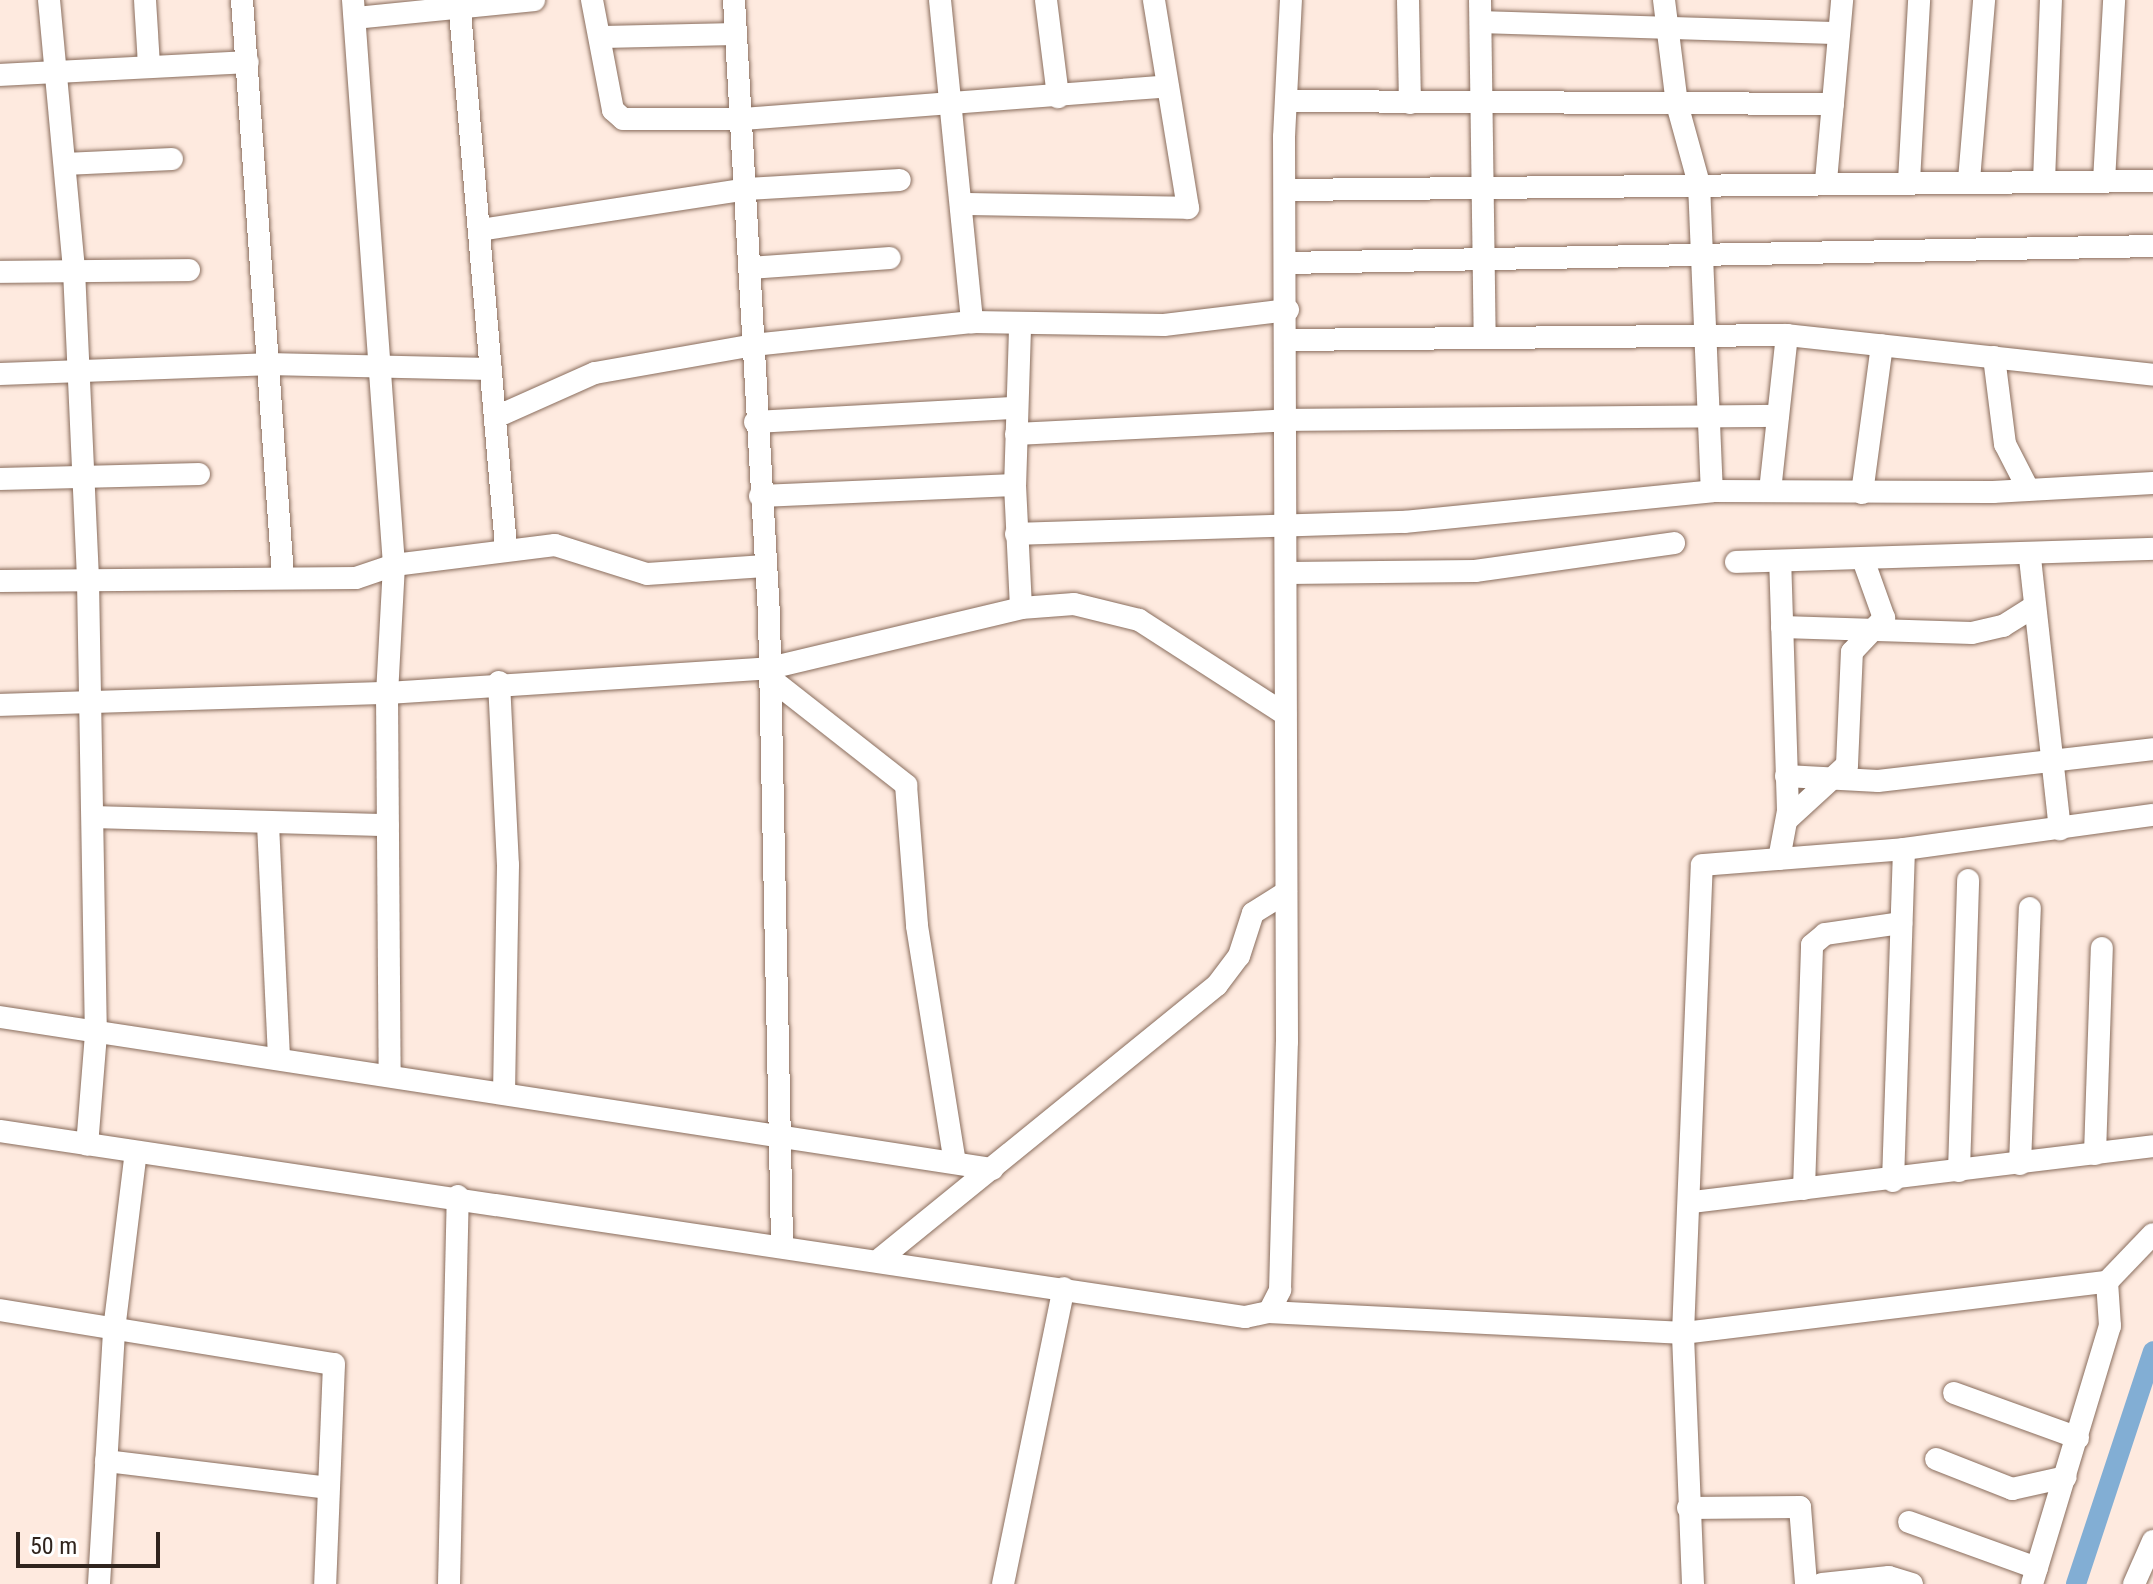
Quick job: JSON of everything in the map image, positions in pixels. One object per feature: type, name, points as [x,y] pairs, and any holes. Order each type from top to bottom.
[{"type":"street","points":[[49,0],[74,270],[88,581],[96,1034],[87,1145]]},
{"type":"street","points":[[145,0],[149,65]]},
{"type":"street","points":[[242,0],[283,576]]},
{"type":"street","points":[[390,1076],[387,693],[394,565],[384,371],[354,9],[534,0]]},
{"type":"street","points":[[592,0],[603,37],[618,117],[743,119],[1163,87]]},
{"type":"street","points":[[734,0],[747,189],[755,422],[770,674],[782,1243]]},
{"type":"street","points":[[940,0],[964,204],[972,322]]},
{"type":"street","points":[[1046,0],[1058,97]]},
{"type":"street","points":[[964,204],[1188,208],[1192,193],[1163,87],[1154,0]]},
{"type":"street","points":[[1269,1312],[1280,1290],[1288,573],[1285,190],[1291,0]]},
{"type":"street","points":[[1408,0],[1410,103]]},
{"type":"street","points":[[1664,0],[1665,29],[1677,104],[1699,184],[1706,258],[1705,337],[1712,491]]},
{"type":"street","points":[[1826,181],[1842,0]]},
{"type":"street","points":[[1909,181],[1919,0]]},
{"type":"street","points":[[1969,180],[1984,0]]},
{"type":"street","points":[[2044,181],[2051,0]]},
{"type":"street","points":[[2104,181],[2114,0]]},
{"type":"street","points":[[459,6],[506,547]]},
{"type":"street","points":[[1485,338],[1481,11],[1665,29],[1839,33]]},
{"type":"street","points":[[603,37],[736,34]]},
{"type":"street","points":[[0,75],[248,62]]},
{"type":"street","points":[[1286,101],[1833,104]]},
{"type":"street","points":[[65,164],[172,159]]},
{"type":"street","points":[[480,230],[747,189],[900,180]]},
{"type":"street","points":[[1285,190],[1826,181],[2153,181]]},
{"type":"street","points":[[1286,263],[1483,264],[2153,246]]},
{"type":"street","points":[[750,268],[890,258]]},
{"type":"street","points":[[0,272],[189,270]]},
{"type":"street","points":[[496,417],[595,373],[753,345],[972,322],[1020,329],[1164,325],[1288,310]]},
{"type":"street","points":[[1020,329],[1015,485],[1021,608]]},
{"type":"street","points":[[1770,491],[1787,335]]},
{"type":"street","points":[[1285,340],[1787,335],[2153,375]]},
{"type":"street","points":[[1862,493],[1882,345]]},
{"type":"street","points":[[1994,357],[2002,433],[2027,487]]},
{"type":"street","points":[[0,374],[267,364],[384,371],[491,369]]},
{"type":"street","points":[[755,422],[1017,408]]},
{"type":"street","points":[[1016,434],[1288,420],[1709,411],[1778,416]]},
{"type":"street","points":[[0,479],[199,474]]},
{"type":"street","points":[[1016,534],[1288,528],[1712,491],[1862,493],[2153,483]]},
{"type":"street","points":[[760,496],[1015,485]]},
{"type":"street","points":[[1288,573],[1475,571],[1674,543]]},
{"type":"street","points":[[0,581],[283,576],[356,578],[394,565],[506,547],[567,546],[647,574],[765,566]]},
{"type":"street","points":[[1736,562],[2030,558],[2153,549]]},
{"type":"street","points":[[2030,558],[2060,829]]},
{"type":"street","points":[[1779,859],[1788,819],[1780,561]]},
{"type":"street","points":[[1788,819],[1847,761],[1852,652],[1883,615],[1864,562]]},
{"type":"street","points":[[1782,627],[1984,632],[2034,607]]},
{"type":"street","points":[[0,705],[387,693],[499,682],[770,674],[1021,608],[1115,610],[1285,714]]},
{"type":"street","points":[[770,674],[906,785],[917,926],[955,1162]]},
{"type":"street","points":[[499,682],[508,895],[504,1090]]},
{"type":"street","points":[[1786,776],[1828,783],[2051,764],[2153,749]]},
{"type":"street","points":[[1693,1584],[1683,1333],[1692,1202],[1700,870],[1709,862],[1904,849],[2153,815]]},
{"type":"street","points":[[94,817],[388,825]]},
{"type":"street","points":[[268,824],[279,1058]]},
{"type":"street","points":[[1893,1181],[1904,849]]},
{"type":"street","points":[[1959,1171],[1968,880]]},
{"type":"street","points":[[881,1258],[1217,985],[1239,956],[1253,913],[1286,892]]},
{"type":"street","points":[[2020,1164],[2030,908]]},
{"type":"street","points":[[1804,1189],[1812,945],[1825,934],[1901,923]]},
{"type":"street","points":[[2095,1154],[2102,948]]},
{"type":"street","points":[[0,1017],[96,1034],[504,1090],[992,1169]]},
{"type":"street","points":[[0,1131],[782,1243],[1245,1317],[1269,1312],[1683,1333],[2107,1282],[2153,1234]]},
{"type":"street","points":[[1692,1202],[1893,1181],[2153,1146]]},
{"type":"street","points":[[99,1584],[114,1330],[136,1152]]},
{"type":"street","points":[[449,1584],[458,1196]]},
{"type":"street","points":[[1909,1522],[2035,1576],[2110,1326],[2107,1282]]},
{"type":"street","points":[[1003,1584],[1064,1288]]},
{"type":"street","points":[[0,1310],[334,1364],[325,1584]]},
{"type":"street","points":[[1954,1393],[2078,1438]]},
{"type":"street","points":[[1936,1459],[2012,1489],[2066,1477]]},
{"type":"street","points":[[106,1461],[328,1488]]},
{"type":"street","points":[[1688,1508],[1800,1507],[1806,1584]]},
{"type":"street","points":[[2134,1584],[2153,1541]]},
{"type":"street","points":[[1822,1584],[1889,1577],[1912,1584]]},
{"type":"waterway","points":[[2076,1584],[2153,1351]]}]
